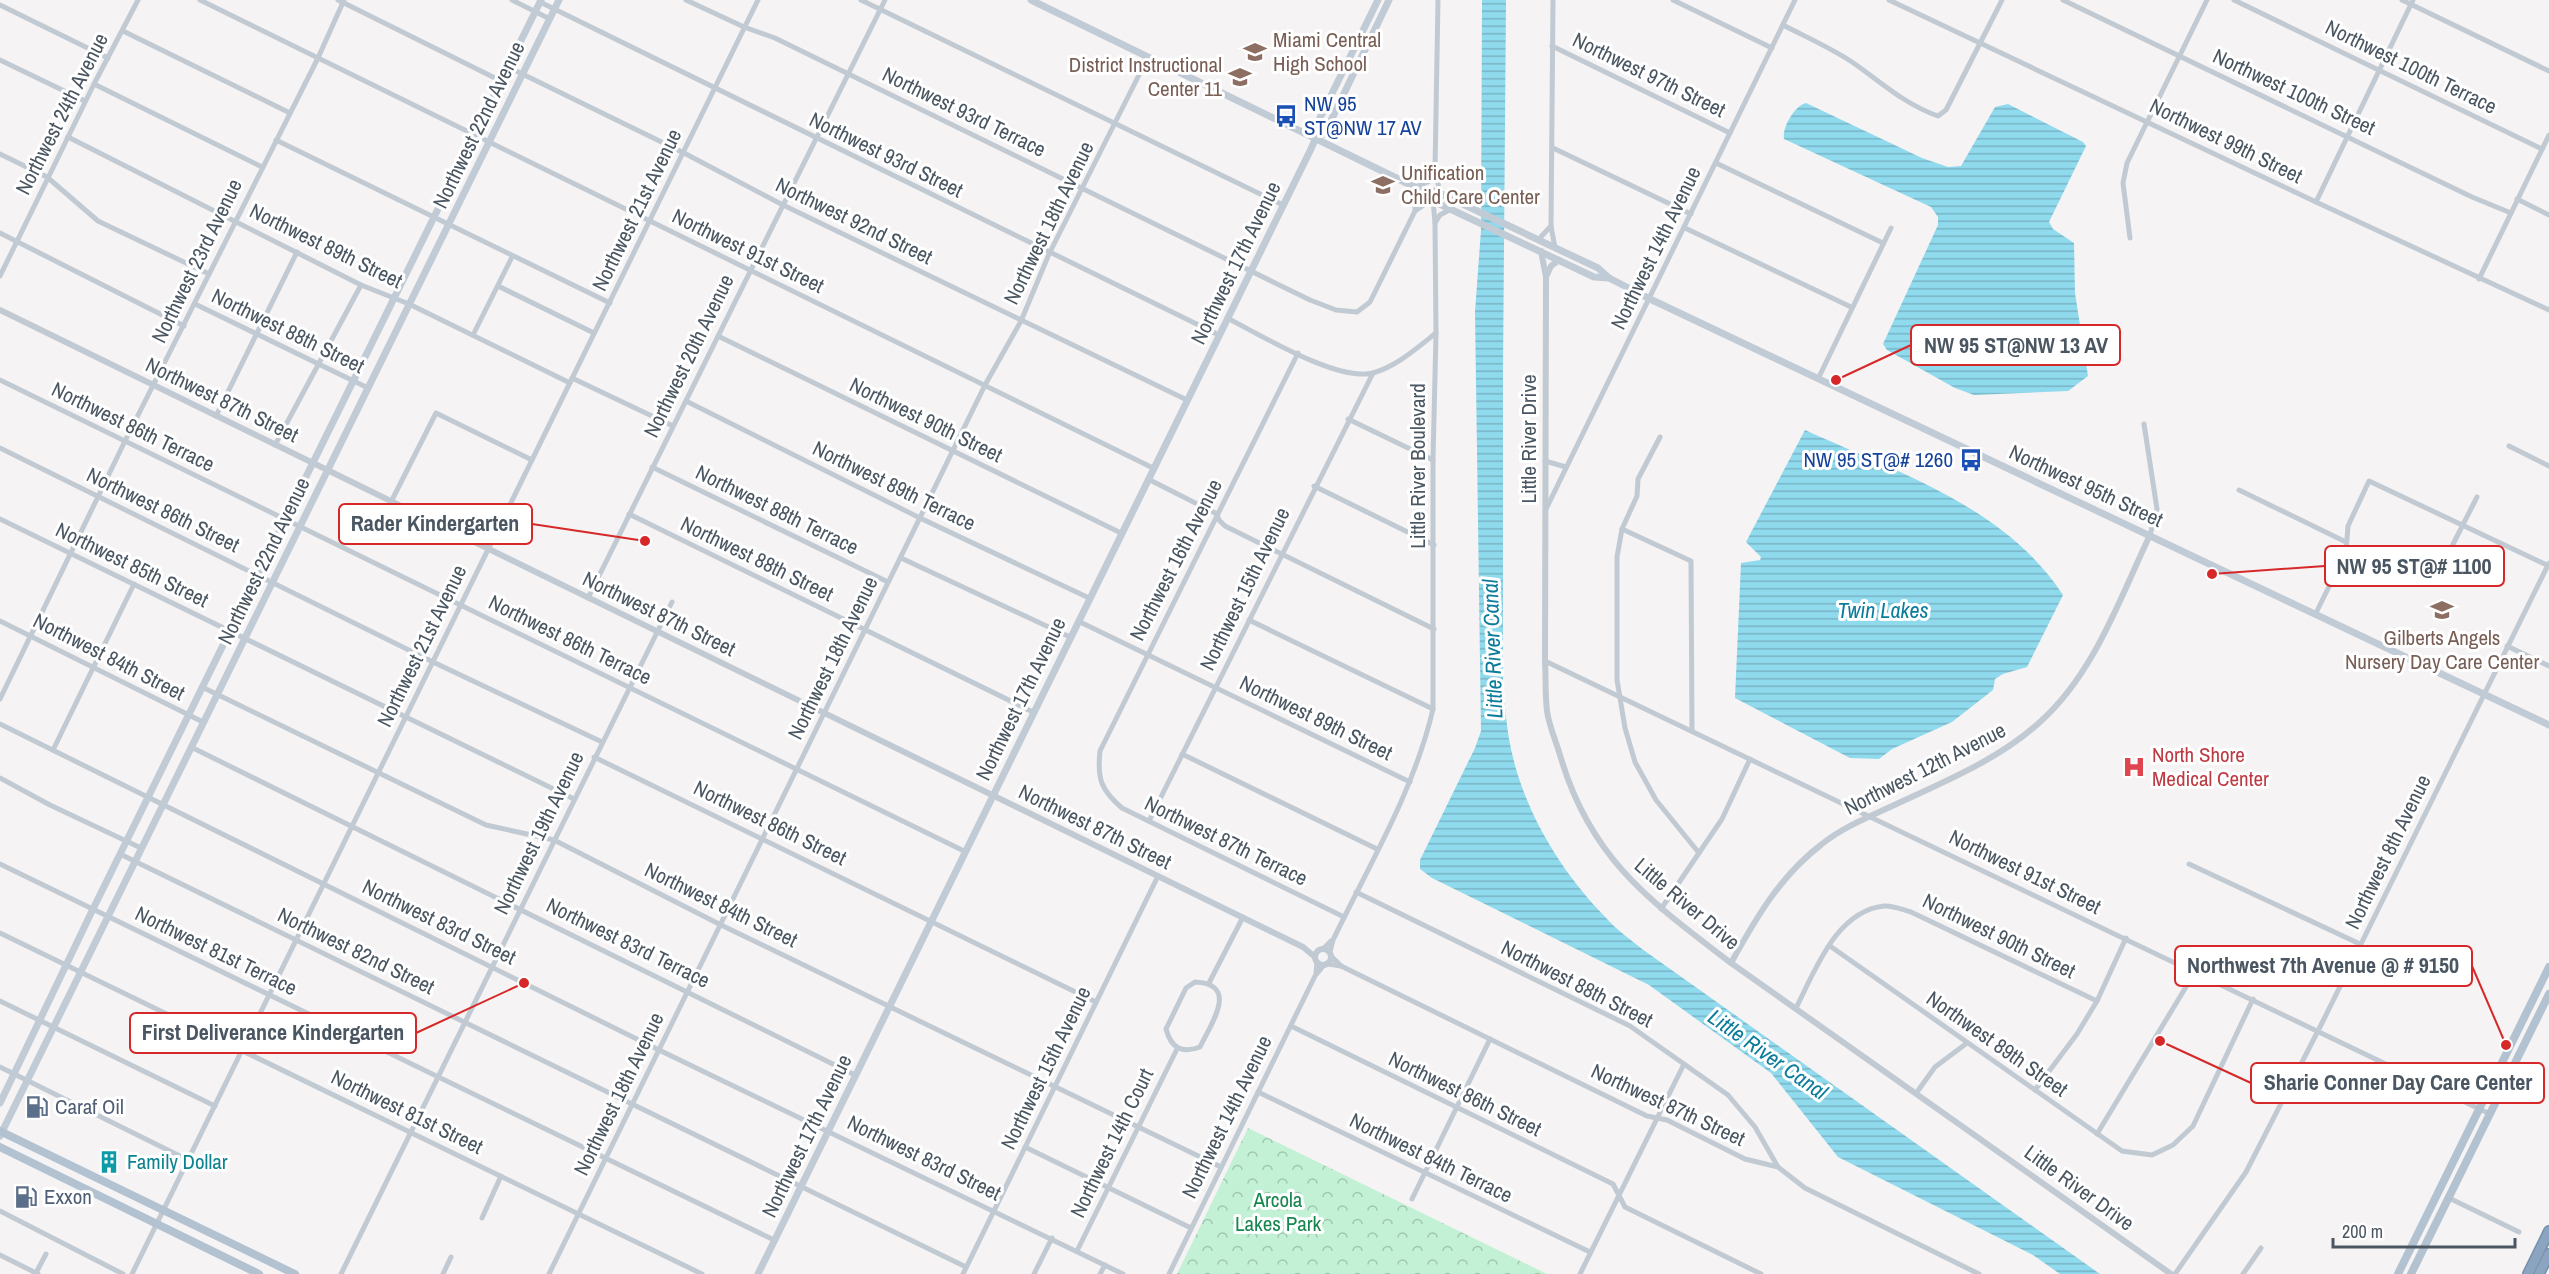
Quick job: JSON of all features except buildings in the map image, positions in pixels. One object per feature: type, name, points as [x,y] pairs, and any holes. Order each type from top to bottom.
[{"type":"highway","points":[[2528,1274],[2549,1231]]},
{"type":"highway","points":[[2539,1274],[2549,1254]]},
{"type":"main road","name":"Northwest 22nd Avenue","points":[[1,1133],[559,0]]},
{"type":"main road","name":"Northwest 95th Street","points":[[1031,0],[1315,140],[1423,191],[1440,194],[1556,248],[1598,268],[1609,278],[1650,299],[2549,725]]},
{"type":"main road","name":"Northwest 17th Avenue","points":[[1315,140],[1315,128],[1378,0]]},
{"type":"main road","name":"Northwest 17th Avenue","points":[[758,1274],[1315,140],[1324,133],[1388,0]]},
{"type":"main road","name":"Northwest 22nd Avenue","points":[[0,1102],[126,841],[540,1]]},
{"type":"main road","points":[[1364,27],[1376,26]]},
{"type":"main road","name":"Northwest 95th Street","points":[[1423,191],[1432,200],[1594,277],[1609,278]]},
{"type":"main road","points":[[2398,1274],[2549,967]]},
{"type":"main road","points":[[2410,1274],[2549,994]]},
{"type":"main road","points":[[1,1133],[295,1274]]},
{"type":"main road","points":[[0,1147],[259,1274]]},
{"type":"main road","points":[[69,1180],[74,1168]]},
{"type":"main road","points":[[250,1270],[256,1256]]},
{"type":"street","name":"Northwest 24th Avenue","points":[[0,276],[85,101],[138,0]]},
{"type":"street","name":"Northwest 91st Street","points":[[200,0],[1153,468]]},
{"type":"street","points":[[512,0],[550,19]]},
{"type":"street","name":"Northwest 93rd Terrace","points":[[686,0],[744,27],[775,38],[1250,272],[1327,307],[1347,312],[1357,312],[1365,308],[1375,295],[1415,211]]},
{"type":"street","name":"Northwest 21st Avenue","points":[[132,1274],[594,333],[651,222],[758,0]]},
{"type":"street","points":[[861,0],[1283,205]]},
{"type":"street","name":"Northwest 20th Avenue","points":[[588,598],[885,0]]},
{"type":"street","points":[[1438,0],[1435,169],[1440,194]]},
{"type":"street","points":[[1553,0],[1551,226],[1556,248]]},
{"type":"street","points":[[1673,0],[1772,48]]},
{"type":"street","name":"Northwest 14th Avenue","points":[[1545,510],[1795,0]]},
{"type":"street","name":"Northwest 99th Street","points":[[1889,0],[2549,310]]},
{"type":"street","points":[[1783,25],[1851,61],[1895,95],[1921,110],[1938,116],[1946,110],[2002,0]]},
{"type":"street","name":"Northwest 100th Street","points":[[2063,0],[2472,197],[2511,213]]},
{"type":"street","points":[[2130,237],[2123,176],[2127,163],[2207,0]]},
{"type":"street","name":"Northwest 100th Terrace","points":[[2234,0],[2542,149]]},
{"type":"street","points":[[2402,0],[2412,2],[2549,71]]},
{"type":"street","points":[[342,1],[501,81]]},
{"type":"street","name":"Northwest 23rd Avenue","points":[[0,699],[125,441],[318,58],[342,1]]},
{"type":"street","name":"Northwest 93rd Street","points":[[540,1],[1049,254],[1219,335]]},
{"type":"street","points":[[2316,202],[2412,2]]},
{"type":"street","points":[[0,5],[108,58]]},
{"type":"street","points":[[123,31],[290,113]]},
{"type":"street","name":"Northwest 97th Street","points":[[1552,46],[1730,133]]},
{"type":"street","name":"Northwest 18th Avenue","points":[[550,1272],[985,385],[1021,321],[1049,254],[1148,57]]},
{"type":"street","points":[[0,60],[85,101]]},
{"type":"street","name":"Northwest 92nd Street","points":[[508,67],[684,153],[783,205],[1187,400]]},
{"type":"street","points":[[94,84],[262,167]]},
{"type":"street","points":[[2479,279],[2549,135]]},
{"type":"street","name":"Northwest 89th Street","points":[[68,137],[361,285],[409,304],[473,336],[673,426]]},
{"type":"street","points":[[276,140],[610,303]]},
{"type":"street","points":[[1553,148],[1691,214]]},
{"type":"street","name":"Northwest 88th Street","points":[[0,154],[47,177],[99,221],[209,274]]},
{"type":"street","points":[[1716,163],[1883,243]]},
{"type":"street","points":[[1415,211],[1415,187],[1425,184],[1435,169]]},
{"type":"street","points":[[2517,199],[2549,215]]},
{"type":"street","points":[[1415,211],[1432,200]]},
{"type":"street","name":"Little River Boulevard","points":[[1432,200],[1435,223],[1436,333],[1433,460],[1433,709]]},
{"type":"street","points":[[1435,223],[1443,212],[1451,209]]},
{"type":"street","points":[[1538,240],[1551,226]]},
{"type":"street","points":[[1684,228],[1851,307]]},
{"type":"street","points":[[1818,379],[1891,228]]},
{"type":"street","points":[[0,233],[184,326]]},
{"type":"street","name":"Little River Drive","points":[[1541,251],[1545,277],[1545,661],[1548,712],[1568,784],[1591,831],[1622,872],[1661,909],[1731,963],[2173,1274]]},
{"type":"street","points":[[216,416],[297,252]]},
{"type":"street","points":[[473,336],[512,257]]},
{"type":"street","points":[[1545,277],[1551,266],[1559,260]]},
{"type":"street","points":[[275,445],[361,285]]},
{"type":"street","points":[[498,286],[594,333]]},
{"type":"street","name":"Northwest 88th Street","points":[[195,304],[368,388]]},
{"type":"street","name":"Northwest 87th Street","points":[[0,310],[1303,947],[1326,952],[1341,966],[1490,1039],[1657,1119],[1667,1120],[1745,1159],[1778,1167],[1805,1188],[1979,1274]]},
{"type":"street","points":[[1227,318],[1322,365],[1349,374],[1373,373],[1404,358],[1436,333]]},
{"type":"street","name":"Northwest 90th Street","points":[[718,336],[1121,533]]},
{"type":"street","name":"Northwest 16th Avenue","points":[[1101,786],[1098,767],[1100,751],[1298,353]]},
{"type":"street","name":"Northwest 15th Avenue","points":[[1149,821],[1314,486],[1373,373]]},
{"type":"street","name":"Northwest 86th Terrace","points":[[0,380],[964,851]]},
{"type":"street","name":"Northwest 89th Terrace","points":[[686,401],[920,518],[1089,598]]},
{"type":"street","points":[[391,502],[436,413],[532,460]]},
{"type":"street","points":[[1348,419],[1433,460]]},
{"type":"street","name":"Northwest 12th Avenue","points":[[1731,963],[1770,897],[1794,868],[1822,844],[1870,816],[1974,768],[2016,742],[2041,721],[2067,692],[2087,663],[2150,535],[2157,509],[2144,424]]},
{"type":"street","points":[[1660,437],[1638,479],[1637,496],[1622,529],[1617,558],[1617,680],[1625,728],[1635,762],[1656,800],[1699,853]]},
{"type":"street","points":[[2509,446],[2549,466]]},
{"type":"street","name":"Northwest 86th Street","points":[[0,448],[433,662],[602,742]]},
{"type":"street","points":[[1545,460],[1566,467]]},
{"type":"street","name":"Northwest 88th Terrace","points":[[652,467],[888,582]]},
{"type":"street","points":[[1148,479],[1217,514],[1225,526],[1434,629]]},
{"type":"street","points":[[2315,615],[2346,552],[2348,526],[2369,481],[2549,565]]},
{"type":"street","points":[[1314,486],[1434,545]]},
{"type":"street","points":[[2239,490],[2346,542]]},
{"type":"street","points":[[2446,558],[2477,497]]},
{"type":"street","name":"Northwest 88th Street","points":[[629,514],[1033,712]]},
{"type":"street","name":"Northwest 85th Street","points":[[0,519],[574,799]]},
{"type":"street","points":[[1622,529],[1691,561],[1692,731]]},
{"type":"street","points":[[901,558],[1070,638]]},
{"type":"street","name":"Northwest 8th Avenue","points":[[2173,1274],[2246,1172],[2318,1031],[2482,695],[2549,565]]},
{"type":"street","points":[[53,750],[134,584]]},
{"type":"street","name":"Northwest 19th Avenue","points":[[341,1274],[672,602]]},
{"type":"street","points":[[1249,620],[1433,709],[1426,738],[1410,782],[1326,952],[1316,960]]},
{"type":"street","name":"Northwest 84th Street","points":[[0,621],[203,722]]},
{"type":"street","name":"Northwest 89th Street","points":[[1078,621],[1410,782]]},
{"type":"street","points":[[2508,646],[2549,666]]},
{"type":"street","name":"Northwest 91st Street","points":[[1545,661],[2490,1114]]},
{"type":"street","name":"Northwest 84th Street","points":[[202,687],[486,825],[554,840],[721,925],[1221,1167]]},
{"type":"street","name":"Northwest 83rd Street","points":[[0,724],[659,1050],[1123,1274]]},
{"type":"street","name":"Northwest 83rd Terrace","points":[[191,747],[855,1075]]},
{"type":"street","points":[[1182,754],[1377,849]]},
{"type":"street","name":"Northwest 86th Street","points":[[594,757],[931,921]]},
{"type":"street","points":[[1661,909],[1722,819],[1750,759]]},
{"type":"street","points":[[0,778],[141,848]]},
{"type":"street","name":"Northwest 87th Terrace","points":[[1101,786],[1122,808],[1344,917]]},
{"type":"street","name":"Northwest 82nd Street","points":[[120,854],[966,1268]]},
{"type":"street","name":"Northwest 81st Terrace","points":[[0,864],[774,1240]]},
{"type":"street","points":[[2189,864],[2360,944]]},
{"type":"street","name":"Northwest 15th Avenue","points":[[963,1274],[996,1211],[1158,876]]},
{"type":"street","name":"Northwest 88th Street","points":[[1356,892],[1630,1026],[1728,1095],[1755,1127],[1778,1167]]},
{"type":"street","name":"Northwest 90th Street","points":[[1830,945],[1848,923],[1864,911],[1886,906],[1911,912],[2097,1001]]},
{"type":"street","points":[[1209,983],[1243,917]]},
{"type":"street","points":[[931,921],[1096,1002]]},
{"type":"street","name":"Northwest 81st Street","points":[[0,933],[702,1274]]},
{"type":"street","points":[[2035,1090],[2077,1034],[2097,1001],[2126,938]]},
{"type":"street","points":[[1796,1008],[1830,945]]},
{"type":"street","name":"Northwest 89th Street","points":[[1830,945],[2121,1151],[2152,1155],[2173,1145],[2193,1126],[2253,999]]},
{"type":"street","name":"Northwest 87th Street","points":[[1303,947],[1316,960],[1341,966]]},
{"type":"street","points":[[1326,952],[1326,964]]},
{"type":"street","name":"Northwest 14th Avenue","points":[[1316,960],[1316,975]]},
{"type":"street","name":"Northwest 14th Avenue","points":[[1168,1274],[1316,975],[1326,964]]},
{"type":"street","points":[[2097,1134],[2196,972]]},
{"type":"street","points":[[1195,982],[1209,983],[1216,988],[1221,998],[1218,1010],[1200,1047],[1188,1052],[1177,1049],[1169,1041],[1166,1029],[1186,988],[1195,982]]},
{"type":"street","points":[[0,1001],[215,1106]]},
{"type":"street","name":"Northwest 86th Street","points":[[1291,1026],[1612,1184],[1619,1196]]},
{"type":"street","points":[[1412,1199],[1490,1039]]},
{"type":"street","points":[[1917,1092],[1935,1067],[1967,1043]]},
{"type":"street","name":"Northwest 14th Court","points":[[1077,1251],[1177,1049]]},
{"type":"street","points":[[1580,1274],[1684,1064]]},
{"type":"street","points":[[0,1067],[188,1160]]},
{"type":"street","name":"Northwest 84th Terrace","points":[[1258,1092],[1590,1252]]},
{"type":"street","points":[[1025,1147],[1191,1228]]},
{"type":"street","points":[[482,1218],[501,1176]]},
{"type":"street","points":[[1619,1196],[1625,1207],[1761,1274]]},
{"type":"street","points":[[2449,1198],[2519,1232]]},
{"type":"street","points":[[0,1211],[123,1274]]},
{"type":"street","points":[[1034,1274],[1052,1239]]},
{"type":"street","points":[[2243,1274],[2260,1248]]},
{"type":"street","points":[[0,1255],[37,1274],[46,1254]]},
{"type":"street","points":[[444,1274],[451,1257]]},
{"type":"street","points":[[1100,1274],[1105,1265]]},
{"type":"street","points":[[550,1272],[559,1274]]},
{"type":"green space","name":"Arcola Lakes Park","points":[[1248,1128],[1547,1274],[1177,1274]]},
{"type":"water","name":"Little River Canal","points":[[1482,0],[1506,0],[1503,688],[1508,733],[1515,764],[1523,789],[1544,836],[1589,900],[1642,949],[2100,1274],[2060,1274],[2033,1255],[1838,1157],[1771,1073],[1649,985],[1432,878],[1420,869],[1420,860],[1475,748],[1481,731],[1475,312],[1481,230]]},
{"type":"water","points":[[1806,103],[1922,158],[1948,167],[1961,166],[1995,107],[2008,104],[2083,142],[2086,146],[2049,222],[2053,229],[2074,243],[2075,293],[2088,376],[2068,391],[1974,395],[1955,388],[1887,350],[1883,344],[1938,225],[1938,217],[1931,207],[1784,139],[1790,118],[1797,108]]},
{"type":"water","name":"Twin Lakes","points":[[1805,430],[1912,477],[1981,515],[2012,538],[2039,564],[2063,595],[2027,667],[2003,674],[1995,679],[1993,690],[1952,722],[1892,749],[1879,759],[1850,758],[1735,698],[1741,563],[1760,560],[1761,557],[1746,542]]},
{"type":"place","name":"Miami Central High School","points":[[1255,52]]},
{"type":"place","name":"District Instructional Center 11","points":[[1240,77]]},
{"type":"place","name":"NW 95 ST@NW 17 AV","points":[[1286,116]]},
{"type":"place","name":"Unification Child Care Center","points":[[1383,185]]},
{"type":"place","name":"NW 95 ST@NW 13 AV","points":[[1836,380]]},
{"type":"place","name":"NW 95 ST@# 1260","points":[[1971,460]]},
{"type":"place","name":"Rader Kindergarten","points":[[645,541]]},
{"type":"place","name":"NW 95 ST@# 1100","points":[[2212,574]]},
{"type":"place","name":"Gilberts Angels Nursery Day Care Center","points":[[2442,610]]},
{"type":"place","name":"North Shore Medical Center","points":[[2134,767]]},
{"type":"place","name":"First Deliverance Kindergarten","points":[[524,983]]},
{"type":"place","name":"Sharie Conner Day Care Center","points":[[2160,1041]]},
{"type":"place","name":"Northwest 7th Avenue @ # 9150","points":[[2506,1045]]},
{"type":"place","name":"Caraf Oil","points":[[37,1107]]},
{"type":"place","name":"Family Dollar","points":[[109,1162]]},
{"type":"place","name":"Exxon","points":[[26,1197]]}]
